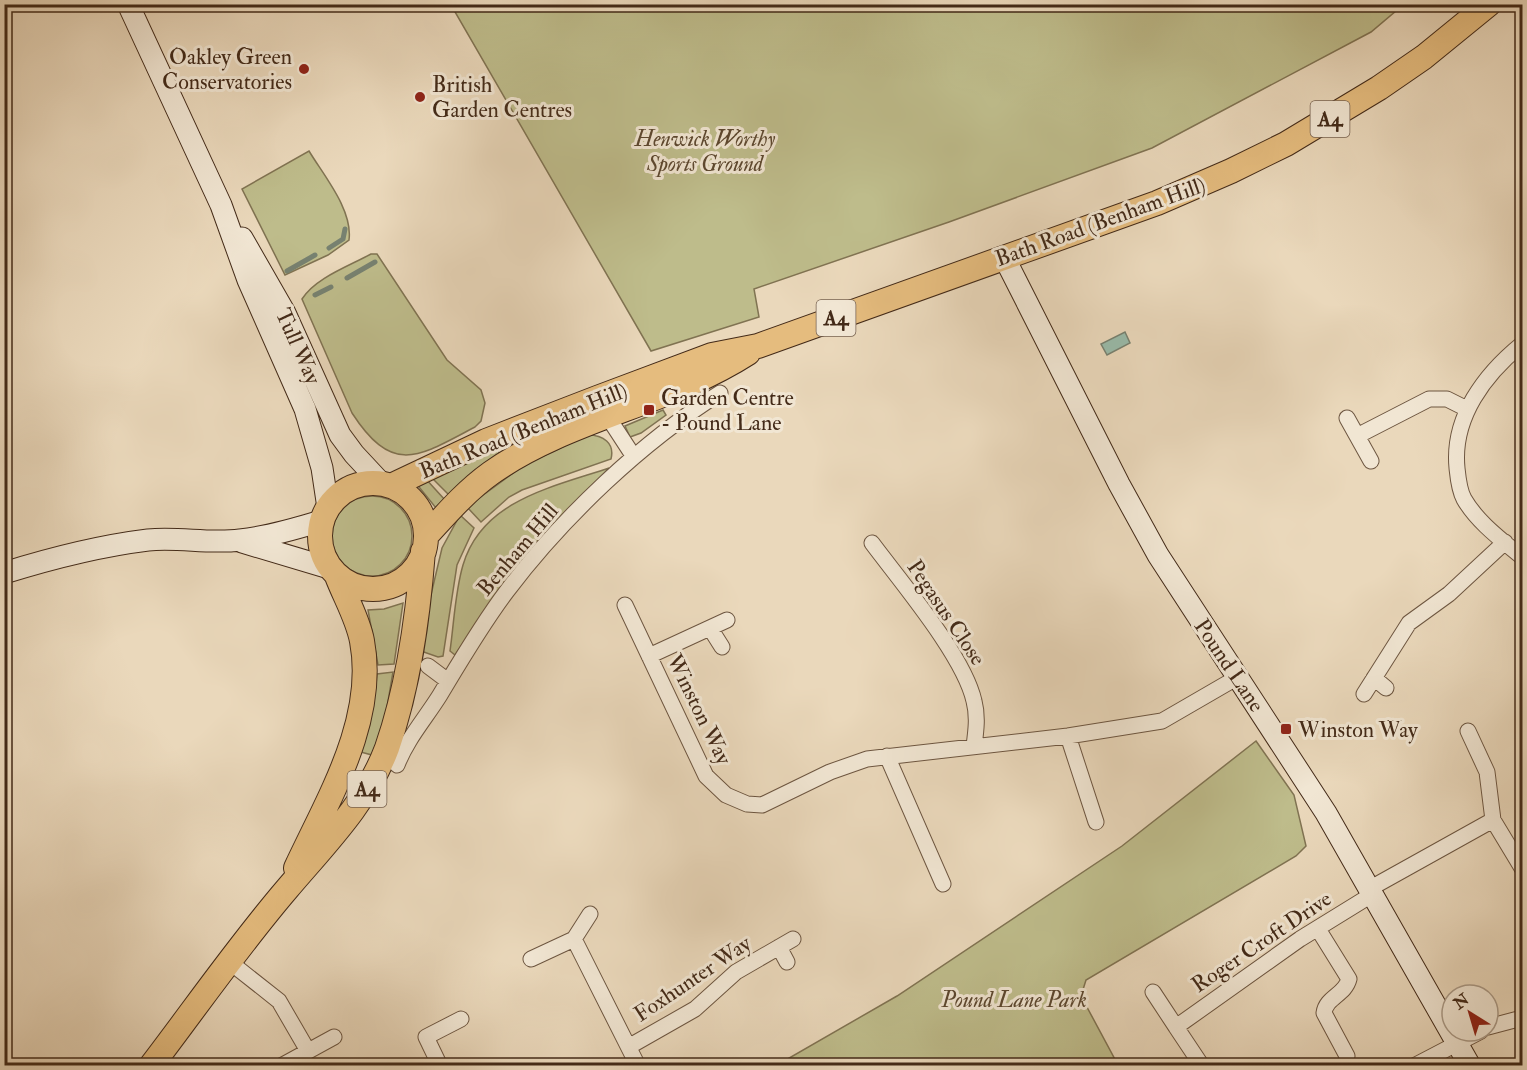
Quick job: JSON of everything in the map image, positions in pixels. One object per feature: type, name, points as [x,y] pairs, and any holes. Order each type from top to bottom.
[{"type":"main road","name":"Bath Road (Benham Hill)","points":[[387,484],[486,441],[718,372],[758,346],[1157,203],[1231,171],[1333,117],[1424,57],[1489,4]]},
{"type":"main road","name":"Bath Road (Benham Hill)","points":[[425,544],[454,503],[492,472],[554,439],[602,408]]},
{"type":"main road","name":"A4","points":[[151,1065],[287,889],[330,842],[354,809],[386,748],[400,700],[420,602],[425,544],[420,512],[410,499],[387,484],[351,488],[338,496],[324,514],[319,536],[321,551],[333,572],[362,640],[365,667],[363,697],[345,763],[287,889]]},
{"type":"main road","name":"A4","points":[[333,572],[351,585],[367,590],[383,589],[399,583],[412,573],[425,544]]},
{"type":"street","name":"Tull Way","points":[[128,4],[221,205],[248,280],[288,368],[315,438],[324,514]]},
{"type":"street","name":"Tull Way","points":[[221,205],[265,274],[340,435],[354,454],[387,484]]},
{"type":"street","name":"Pound Lane","points":[[1004,257],[1139,522],[1179,590],[1315,796],[1440,1013]]},
{"type":"street","points":[[1522,344],[1495,370],[1467,409],[1460,432],[1456,459],[1463,496],[1469,507],[1522,557]]},
{"type":"street","name":"Benham Hill","points":[[396,765],[404,747],[488,617],[532,560],[561,528],[664,430],[720,393]]},
{"type":"street","points":[[1358,435],[1429,399],[1447,399],[1467,409]]},
{"type":"street","points":[[602,408],[634,458]]},
{"type":"street","points":[[1347,418],[1371,460]]},
{"type":"street","points":[[4,573],[66,555],[132,542],[182,539],[238,540],[287,531],[324,514]]},
{"type":"street","points":[[238,540],[333,572]]},
{"type":"street","points":[[1364,694],[1380,683],[1409,623],[1449,594],[1505,542]]},
{"type":"street","name":"Pegasus Close","points":[[872,543],[940,636],[969,683],[977,720],[974,746]]},
{"type":"street","name":"Winston Way","points":[[625,605],[705,776],[715,787],[736,801],[762,805],[830,772],[867,759],[1068,736],[1162,721],[1238,677]]},
{"type":"street","points":[[649,656],[727,620]]},
{"type":"street","points":[[710,628],[722,647]]},
{"type":"street","points":[[428,666],[448,681]]},
{"type":"street","points":[[1468,731],[1487,772],[1493,820],[1522,868]]},
{"type":"street","points":[[1068,736],[1096,822]]},
{"type":"street","points":[[887,756],[943,884]]},
{"type":"street","name":"Roger Croft Drive","points":[[1176,1027],[1371,891],[1493,820]]},
{"type":"street","points":[[531,959],[574,939],[590,914]]},
{"type":"street","points":[[1318,929],[1349,980],[1343,992],[1326,1005],[1324,1013],[1347,1056]]},
{"type":"street","points":[[574,939],[638,1065]]},
{"type":"street","name":"Foxhunter Way","points":[[630,1047],[695,1009],[736,972],[786,943],[787,962]]},
{"type":"street","points":[[231,963],[279,1001],[308,1051]]},
{"type":"street","points":[[1153,992],[1202,1065]]},
{"type":"street","points":[[1500,1024],[1522,1018]]},
{"type":"street","points":[[434,1063],[426,1037],[461,1019]]},
{"type":"street","points":[[281,1065],[334,1037]]},
{"type":"street","name":"Pound Lane","points":[[1457,1043],[1470,1065]]},
{"type":"street","points":[[1414,1065],[1457,1043]]},
{"type":"green space","name":"Henwick Worthy Sports Ground","points":[[451,5],[1403,5],[1371,32],[1152,148],[949,222],[754,289],[759,317],[651,351]]},
{"type":"green space","points":[[309,151],[342,205],[347,217],[349,240],[328,255],[285,275],[242,189]]},
{"type":"green space","points":[[371,254],[377,254],[447,360],[481,390],[485,403],[481,421],[475,427],[422,452],[408,455],[394,453],[380,446],[367,433],[352,413],[302,299],[324,279]]},
{"type":"green space","points":[[663,410],[666,415],[641,433],[630,437],[625,426]]},
{"type":"green space","points":[[588,435],[598,436],[607,441],[611,448],[611,459],[522,490],[509,497],[481,522],[467,507],[524,465]]},
{"type":"green space","points":[[496,446],[500,455],[449,495],[433,479]]},
{"type":"green space","points":[[609,468],[528,558],[455,655],[450,651],[460,575],[472,543],[486,525],[522,499]]},
{"type":"green space","points":[[425,478],[445,500],[436,508],[415,482]]},
{"type":"green space","points":[[364,496],[380,496],[401,507],[412,528],[412,544],[401,565],[380,576],[364,576],[350,570],[338,558],[332,544],[332,528],[338,514],[350,502]]},
{"type":"green space","points":[[460,515],[474,528],[457,565],[443,656],[438,657],[418,650],[442,548]]},
{"type":"green space","points":[[403,603],[394,664],[378,665],[368,610],[384,609]]},
{"type":"green space","points":[[393,672],[385,719],[372,755],[357,751],[375,694],[377,674]]},
{"type":"green space","name":"Pound Lane Park","points":[[1256,741],[1294,795],[1306,846],[1296,856],[1086,980],[1081,996],[1118,1065],[777,1065],[897,996],[1122,846]]},
{"type":"shaded area","points":[[1125,332],[1130,343],[1107,355],[1101,344]]},
{"type":"waterway","points":[[329,248],[343,239],[345,229]]},
{"type":"waterway","points":[[287,271],[315,255]]},
{"type":"waterway","points":[[347,278],[375,262]]},
{"type":"waterway","points":[[315,295],[331,287]]},
{"type":"place","name":"Oakley Green Conservatories","points":[[304,69]]},
{"type":"place","name":"British Garden Centres","points":[[420,97]]},
{"type":"place","name":"Garden Centre - Pound Lane","points":[[649,410]]},
{"type":"place","name":"Winston Way","points":[[1286,729]]}]
